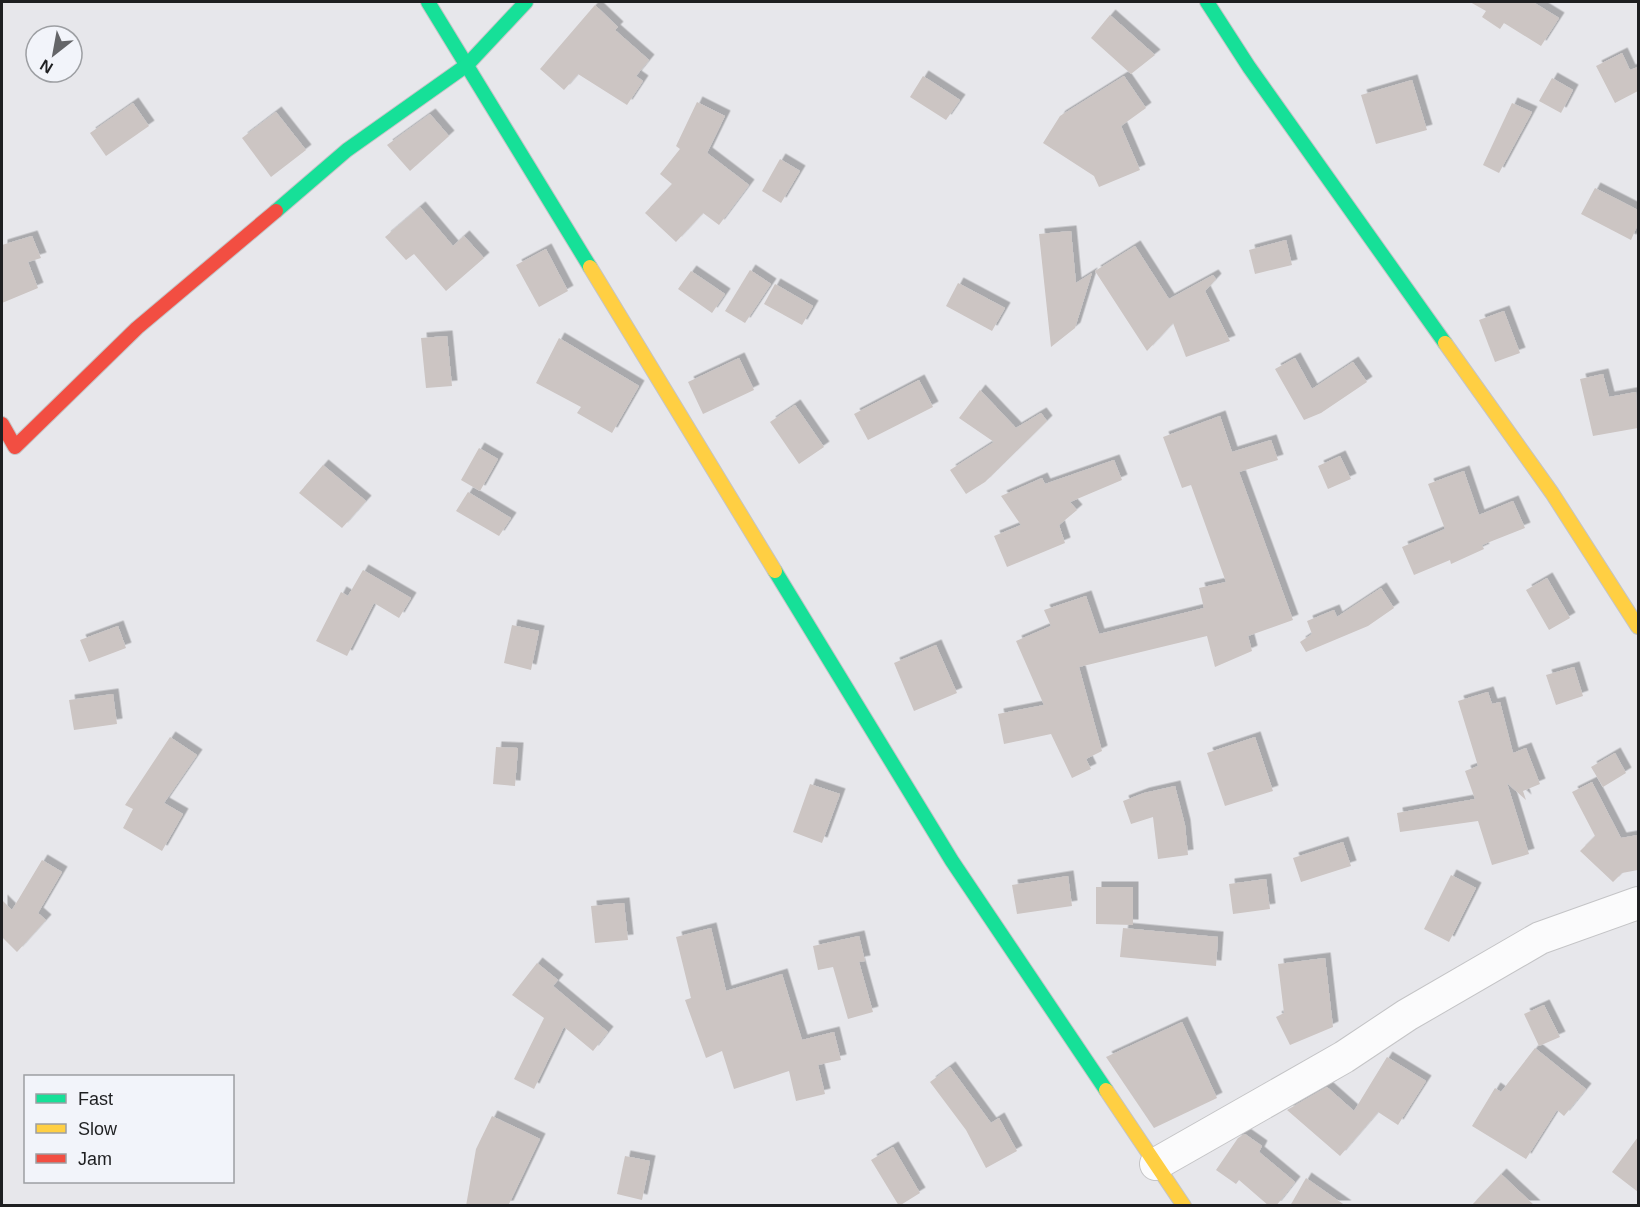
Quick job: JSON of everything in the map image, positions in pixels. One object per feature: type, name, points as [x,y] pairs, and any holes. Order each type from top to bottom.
[{"type":"street","points":[[428,2],[952,861],[1184,1206]]},
{"type":"street","points":[[2,424],[15,447],[137,328],[338,158],[466,65],[526,2]]},
{"type":"street","points":[[1207,2],[1249,67],[1552,493],[1638,627]]},
{"type":"street","points":[[1156,1164],[1344,1057],[1407,1015],[1540,938],[1638,903]]},
{"type":"building","points":[[1470,2],[1533,2],[1559,18],[1541,46],[1504,23],[1500,29],[1482,17],[1486,11]]},
{"type":"building","points":[[595,5],[618,27],[615,30],[649,60],[636,76],[643,81],[627,105],[578,74],[564,90],[540,69]]},
{"type":"building","points":[[1110,15],[1155,55],[1131,74],[1091,38]]},
{"type":"building","points":[[1622,53],[1630,70],[1638,67],[1638,91],[1615,103],[1596,66]]},
{"type":"building","points":[[923,76],[960,100],[946,120],[910,97]]},
{"type":"building","points":[[1124,76],[1146,108],[1121,126],[1140,170],[1099,187],[1094,176],[1043,143],[1060,116]]},
{"type":"building","points":[[1552,78],[1573,90],[1561,113],[1539,101]]},
{"type":"building","points":[[1412,80],[1427,130],[1376,144],[1361,95]]},
{"type":"building","points":[[697,102],[725,116],[707,153],[749,185],[719,225],[703,213],[676,242],[645,213],[672,184],[660,174],[680,149],[676,146]]},
{"type":"building","points":[[133,103],[149,126],[106,156],[90,133]]},
{"type":"building","points":[[1512,103],[1532,112],[1499,173],[1483,165]]},
{"type":"building","points":[[276,112],[306,150],[271,177],[242,138]]},
{"type":"building","points":[[430,114],[449,136],[410,171],[387,145]]},
{"type":"building","points":[[780,159],[800,171],[781,203],[762,191]]},
{"type":"building","points":[[1595,188],[1638,210],[1638,224],[1631,240],[1581,214]]},
{"type":"building","points":[[420,207],[453,246],[464,236],[484,258],[446,291],[414,254],[406,260],[385,237]]},
{"type":"building","points":[[1071,231],[1076,283],[1092,273],[1075,328],[1051,347],[1039,234]]},
{"type":"building","points":[[32,236],[41,258],[28,262],[38,288],[2,303],[2,245]]},
{"type":"building","points":[[1286,240],[1292,265],[1255,274],[1249,250]]},
{"type":"building","points":[[1135,246],[1169,299],[1213,275],[1216,279],[1205,291],[1230,341],[1186,357],[1173,323],[1147,351],[1095,271]]},
{"type":"building","points":[[546,249],[568,291],[539,307],[516,265]]},
{"type":"building","points":[[750,270],[771,284],[745,323],[725,311]]},
{"type":"building","points":[[691,271],[725,294],[712,313],[678,289]]},
{"type":"building","points":[[958,283],[1005,308],[992,331],[946,306]]},
{"type":"building","points":[[775,284],[813,306],[802,325],[764,304]]},
{"type":"building","points":[[1504,311],[1520,353],[1495,362],[1479,320]]},
{"type":"building","points":[[447,336],[452,386],[426,388],[421,338]]},
{"type":"building","points":[[559,338],[639,386],[612,433],[577,413],[581,407],[536,383]]},
{"type":"building","points":[[739,358],[754,390],[703,414],[688,382]]},
{"type":"building","points":[[1295,358],[1312,389],[1353,362],[1367,382],[1321,413],[1304,420],[1275,369]]},
{"type":"building","points":[[1603,374],[1609,397],[1636,392],[1638,428],[1593,436],[1580,379]]},
{"type":"building","points":[[919,380],[933,407],[868,440],[854,414]]},
{"type":"building","points":[[980,390],[1016,428],[1041,413],[1047,421],[985,482],[966,494],[950,470],[994,442],[959,418]]},
{"type":"building","points":[[795,405],[824,447],[799,464],[770,422]]},
{"type":"building","points":[[1220,416],[1232,452],[1271,440],[1278,460],[1239,472],[1293,620],[1248,636],[1252,651],[1215,667],[1207,636],[1079,667],[1102,751],[1086,759],[1091,769],[1072,778],[1051,734],[1004,744],[998,714],[1044,705],[1016,641],[1051,626],[1044,610],[1086,596],[1099,634],[1204,608],[1199,588],[1226,582],[1191,485],[1182,488],[1163,437]]},
{"type":"building","points":[[479,448],[498,459],[480,491],[461,480]]},
{"type":"building","points":[[1340,456],[1351,479],[1328,489],[1318,466]]},
{"type":"building","points":[[1114,460],[1122,480],[1070,502],[1077,510],[1059,525],[1065,543],[1007,567],[994,536],[1021,525],[1001,496],[1042,478],[1045,484]]},
{"type":"building","points":[[323,465],[366,501],[342,528],[299,493]]},
{"type":"building","points":[[1464,471],[1479,515],[1513,501],[1525,528],[1482,545],[1484,549],[1451,564],[1450,560],[1414,575],[1402,547],[1445,529],[1428,484]]},
{"type":"building","points":[[468,492],[511,518],[499,536],[456,511]]},
{"type":"building","points":[[363,570],[411,598],[399,618],[374,603],[347,656],[316,641],[341,592],[348,596]]},
{"type":"building","points":[[1547,578],[1570,618],[1549,630],[1526,590]]},
{"type":"building","points":[[1381,588],[1394,608],[1368,626],[1306,652],[1300,642],[1312,634],[1307,621],[1334,610],[1337,617]]},
{"type":"building","points":[[512,625],[539,631],[531,670],[504,663]]},
{"type":"building","points":[[118,626],[126,648],[89,662],[80,640]]},
{"type":"building","points":[[936,645],[957,693],[914,711],[894,663]]},
{"type":"building","points":[[1574,667],[1583,696],[1556,705],[1546,675]]},
{"type":"building","points":[[1488,692],[1492,704],[1500,702],[1513,753],[1526,748],[1540,784],[1523,791],[1526,800],[1507,783],[1529,854],[1492,865],[1478,821],[1400,832],[1397,813],[1475,799],[1465,771],[1478,766],[1458,701]]},
{"type":"building","points":[[113,694],[117,724],[74,730],[69,700]]},
{"type":"building","points":[[170,737],[197,755],[164,803],[183,814],[162,851],[123,828],[133,809],[125,805]]},
{"type":"building","points":[[1255,737],[1273,791],[1225,806],[1207,753]]},
{"type":"building","points":[[496,747],[518,748],[515,786],[493,784]]},
{"type":"building","points":[[1615,753],[1626,773],[1603,787],[1591,767]]},
{"type":"building","points":[[1592,782],[1621,838],[1638,835],[1638,870],[1622,873],[1613,882],[1580,851],[1595,836],[1572,792]]},
{"type":"building","points":[[810,784],[840,794],[822,843],[793,832]]},
{"type":"building","points":[[1175,786],[1185,825],[1188,855],[1158,859],[1153,817],[1131,824],[1123,801],[1144,793]]},
{"type":"building","points":[[1343,842],[1351,866],[1301,882],[1293,858]]},
{"type":"building","points":[[42,860],[62,872],[38,913],[46,920],[17,952],[2,937],[2,900],[12,910]]},
{"type":"building","points":[[1451,875],[1476,888],[1449,942],[1424,929]]},
{"type":"building","points":[[1068,876],[1072,906],[1017,914],[1012,885]]},
{"type":"building","points":[[1266,879],[1270,909],[1233,914],[1229,884]]},
{"type":"building","points":[[1096,887],[1133,887],[1133,925],[1096,924]]},
{"type":"building","points":[[624,903],[628,940],[595,943],[591,906]]},
{"type":"building","points":[[711,928],[726,991],[782,974],[802,1040],[834,1032],[841,1060],[818,1065],[825,1094],[796,1101],[789,1071],[734,1089],[722,1051],[706,1058],[685,1000],[691,998],[676,937]]},
{"type":"building","points":[[1123,928],[1218,937],[1216,966],[1120,957]]},
{"type":"building","points":[[859,936],[865,961],[859,962],[873,1012],[848,1019],[833,967],[818,970],[813,946]]},
{"type":"building","points":[[1325,958],[1333,1027],[1290,1045],[1276,1017],[1284,1013],[1278,964]]},
{"type":"building","points":[[537,963],[558,980],[553,986],[608,1032],[593,1051],[564,1027],[534,1089],[514,1079],[544,1018],[512,995]]},
{"type":"building","points":[[1544,1005],[1560,1037],[1539,1046],[1524,1014]]},
{"type":"building","points":[[1182,1022],[1217,1098],[1154,1128],[1106,1057]]},
{"type":"building","points":[[1535,1048],[1586,1089],[1564,1116],[1557,1110],[1526,1159],[1472,1126],[1495,1088],[1501,1092]]},
{"type":"building","points":[[1387,1057],[1426,1081],[1398,1125],[1378,1112],[1340,1156],[1287,1110],[1327,1087],[1354,1111]]},
{"type":"building","points":[[950,1067],[991,1123],[999,1118],[1017,1151],[986,1168],[966,1130],[930,1082]]},
{"type":"building","points":[[492,1116],[540,1139],[508,1206],[466,1206],[476,1149]]},
{"type":"building","points":[[1245,1134],[1262,1146],[1259,1152],[1295,1182],[1276,1206],[1269,1206],[1239,1180],[1236,1184],[1216,1170],[1238,1138]]},
{"type":"building","points":[[1638,1137],[1638,1192],[1612,1172]]},
{"type":"building","points":[[893,1147],[920,1193],[899,1206],[871,1160]]},
{"type":"building","points":[[625,1156],[650,1161],[642,1200],[617,1194]]},
{"type":"building","points":[[1501,1174],[1535,1206],[1471,1206]]},
{"type":"building","points":[[1306,1178],[1346,1206],[1290,1206]]},
{"type":"traffic: fast","points":[[428,2],[590,267]]},
{"type":"traffic: fast","points":[[276,211],[347,150],[467,65],[526,2]]},
{"type":"traffic: fast","points":[[1207,2],[1249,67],[1445,343]]},
{"type":"traffic: fast","points":[[775,571],[952,861],[1106,1090]]},
{"type":"traffic: slow","points":[[590,267],[775,571]]},
{"type":"traffic: slow","points":[[1445,343],[1552,493],[1638,627]]},
{"type":"traffic: slow","points":[[1106,1090],[1184,1206]]},
{"type":"traffic: jam","points":[[2,424],[15,447],[137,328],[276,211]]}]
